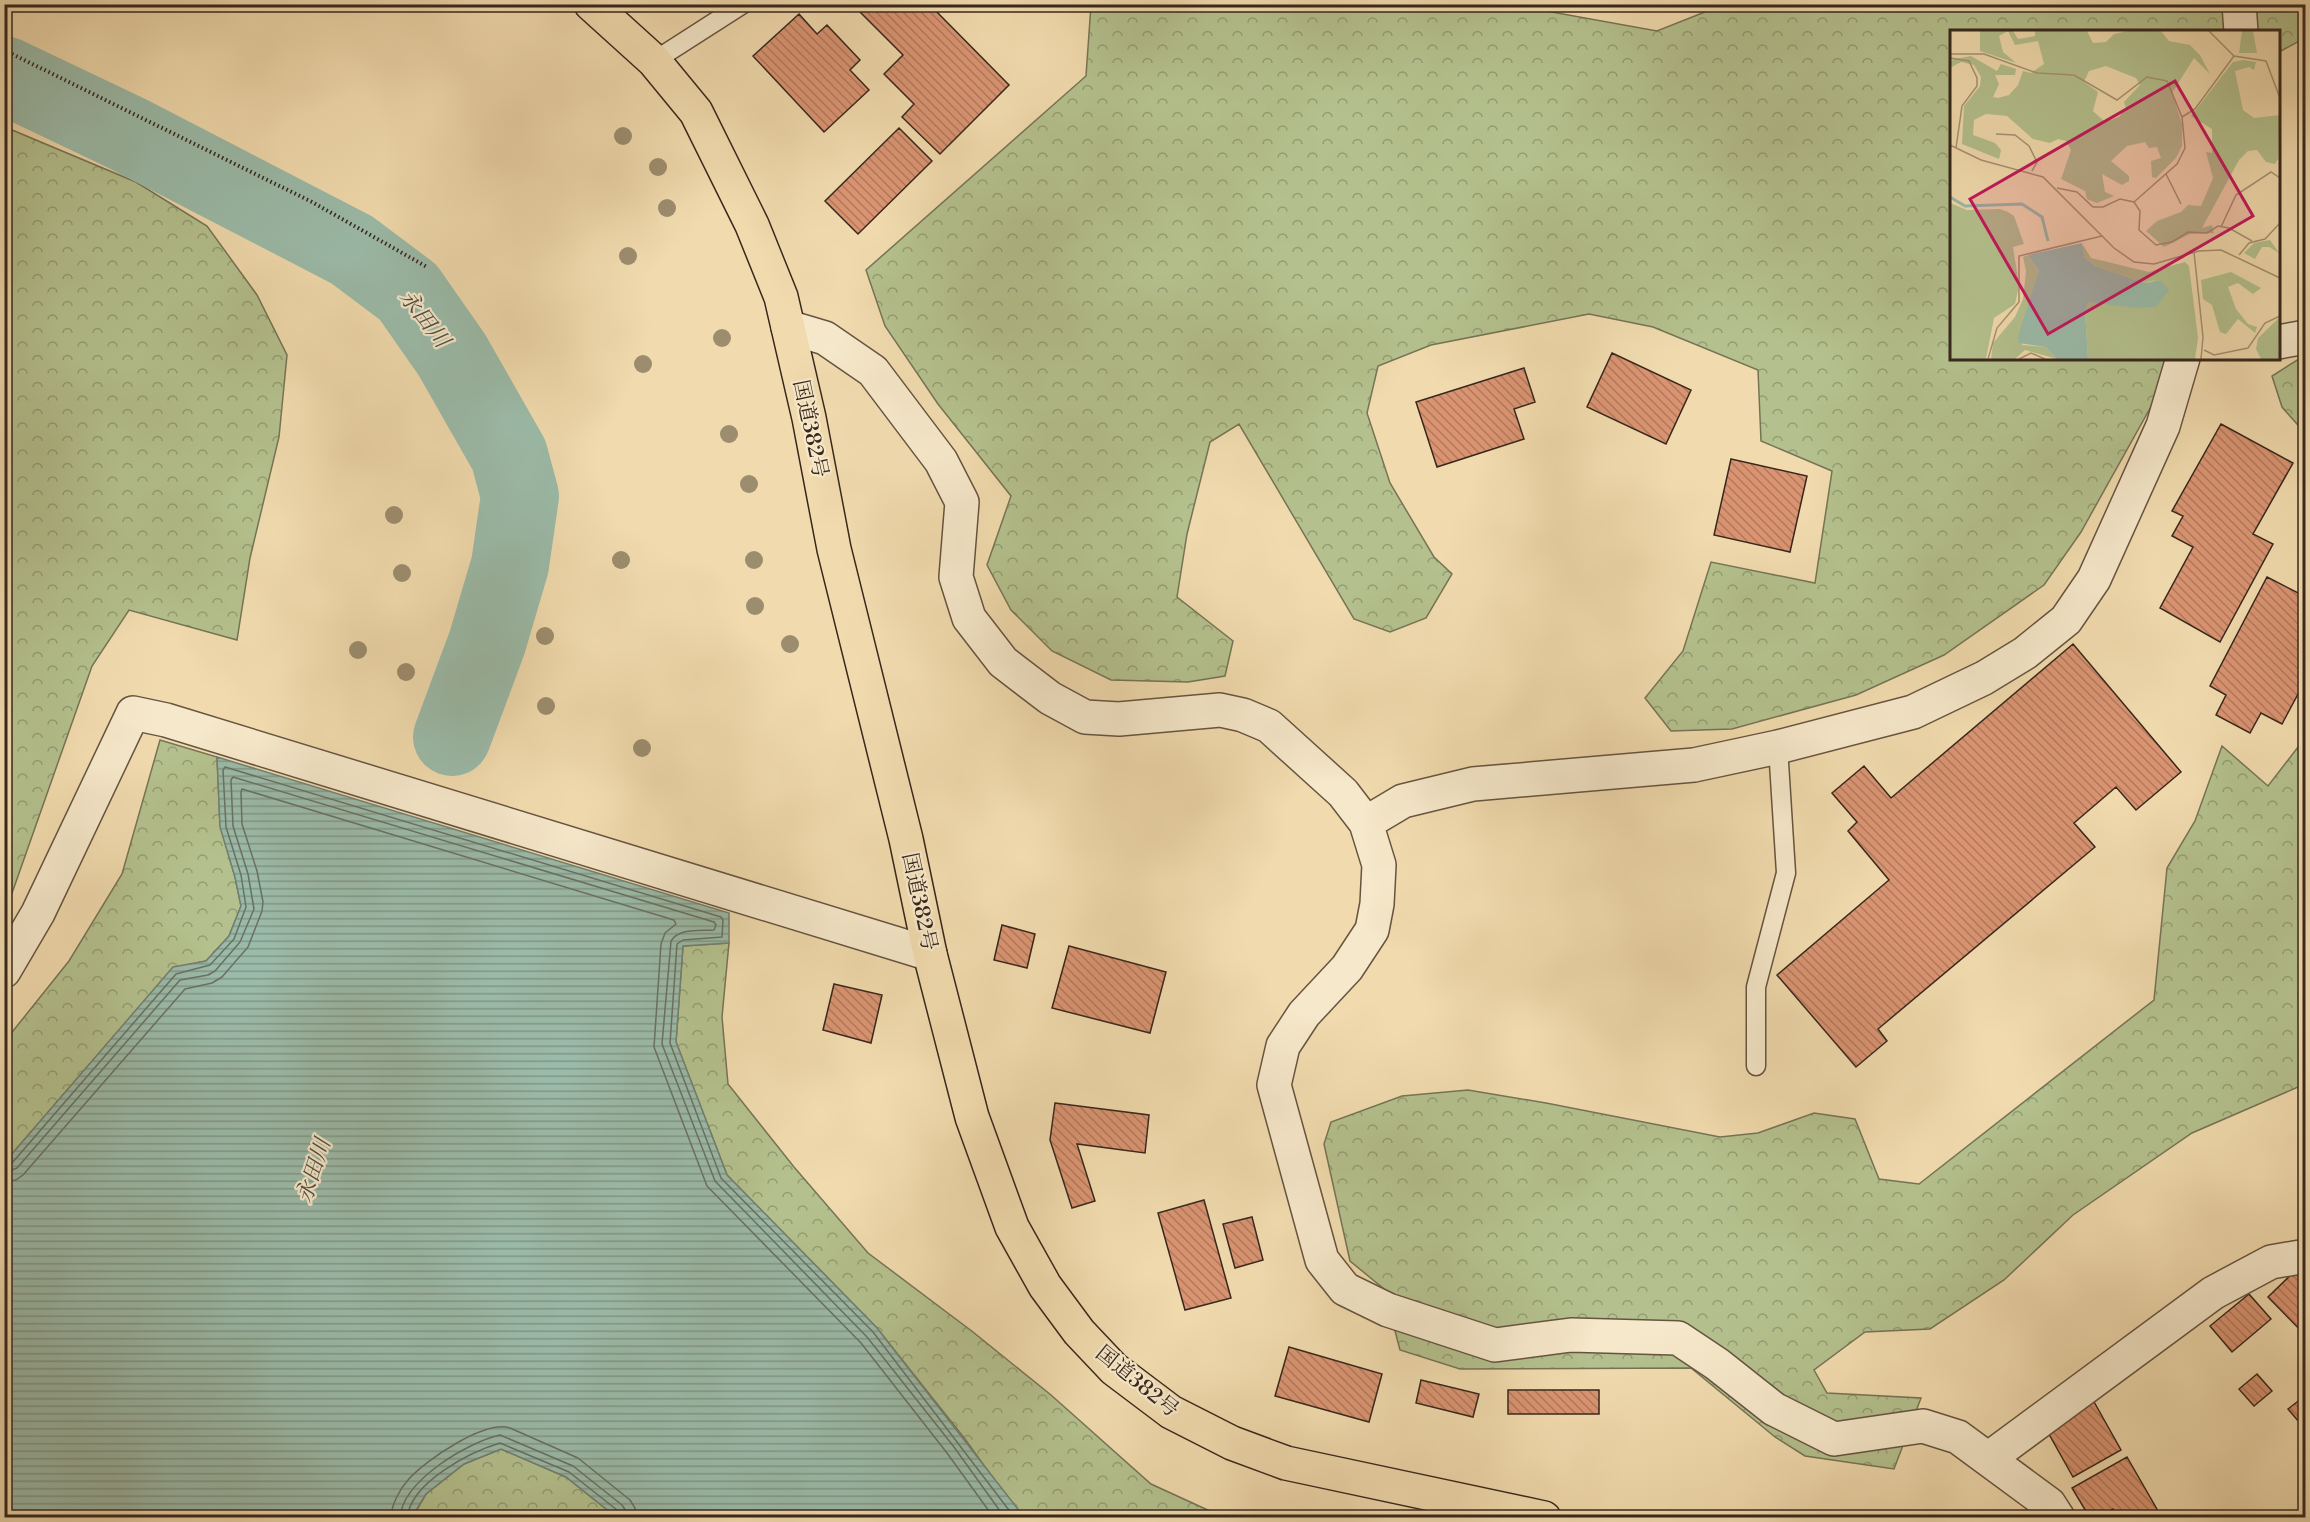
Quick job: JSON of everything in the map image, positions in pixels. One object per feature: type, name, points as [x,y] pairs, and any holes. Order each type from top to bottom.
[{"type":"highway","name":"国道382号","points":[[591,4],[654,61],[696,112],[752,225],[777,287],[809,418],[834,549],[906,839],[930,954],[972,1117],[1012,1227],[1045,1287],[1078,1332],[1114,1368],[1171,1412],[1232,1443],[1286,1463],[1544,1518]]},
{"type":"street","points":[[2239,4],[2241,30]]},
{"type":"street","points":[[788,327],[825,338],[873,371],[940,461],[962,502],[956,577],[969,618],[1003,662],[1050,698],[1084,717],[1119,719],[1220,710],[1243,715],[1269,726],[1343,793],[1366,823],[1379,865],[1377,904],[1372,930],[1347,968],[1304,1014],[1283,1046],[1274,1085],[1322,1260],[1345,1289],[1388,1310],[1495,1345],[1571,1335],[1678,1338],[1717,1364],[1774,1409],[1834,1439],[1923,1426],[1958,1437],[2049,1504],[2058,1518]]},
{"type":"street","points":[[2280,342],[2306,337]]},
{"type":"street","points":[[1366,823],[1403,801],[1473,784],[1694,765],[1778,747],[1913,712],[1984,678],[2025,653],[2066,620],[2094,579],[2163,426],[2182,360]]},
{"type":"street","points":[[4,971],[38,913],[133,713],[165,720],[930,954]]},
{"type":"street","points":[[1988,1459],[2213,1293],[2271,1262],[2306,1256]]},
{"type":"lane","points":[[654,61],[743,4]]},
{"type":"lane","points":[[1756,1066],[1756,987],[1786,873],[1778,747]]},
{"type":"path","points":[[4,50],[312,202],[427,267]]},
{"type":"green space","points":[[1508,4],[1657,31],[1725,4],[2305,5],[2305,38],[2280,51],[2280,30],[1950,30],[1950,360],[2166,360],[2158,394],[2081,532],[2044,585],[1944,655],[1856,695],[1732,729],[1671,731],[1645,698],[1683,651],[1711,562],[1815,583],[1832,471],[1761,441],[1758,370],[1653,327],[1589,314],[1431,345],[1378,366],[1367,413],[1390,483],[1434,557],[1452,574],[1426,618],[1390,632],[1354,619],[1239,424],[1210,442],[1187,534],[1177,597],[1233,641],[1225,676],[1188,682],[1111,680],[1052,651],[1011,610],[987,565],[1011,496],[938,404],[885,326],[866,270],[1086,76],[1091,5]]},
{"type":"green space","points":[[5,127],[136,182],[207,226],[257,295],[287,355],[279,437],[250,558],[237,640],[129,610],[92,666],[5,913]]},
{"type":"green space","points":[[2305,355],[2305,433],[2282,407],[2272,376]]},
{"type":"green space","points":[[2305,738],[2305,1084],[2192,1133],[2073,1215],[2004,1280],[1930,1329],[1865,1332],[1814,1370],[1827,1393],[1921,1398],[1894,1469],[1805,1456],[1775,1437],[1691,1368],[1460,1369],[1400,1350],[1384,1289],[1350,1261],[1324,1144],[1331,1122],[1402,1096],[1468,1090],[1720,1137],[1758,1133],[1814,1113],[1855,1119],[1879,1179],[1919,1184],[2154,1000],[2167,868],[2195,821],[2222,746],[2268,786]]},
{"type":"green space","points":[[160,740],[217,757],[220,825],[241,906],[229,936],[206,961],[173,968],[5,1162],[5,1041],[69,961],[122,874]]},
{"type":"green space","points":[[729,943],[722,1017],[728,1084],[794,1167],[868,1253],[973,1332],[1051,1395],[1151,1484],[1223,1517],[1025,1517],[1008,1499],[965,1439],[877,1328],[727,1175],[676,1042],[683,946]]},
{"type":"green space","points":[[501,1449],[566,1477],[616,1517],[412,1518],[426,1494],[464,1464]]},
{"type":"water","points":[[217,757],[729,913],[729,943],[683,946],[676,1042],[727,1175],[877,1328],[1024,1517],[616,1517],[566,1477],[501,1449],[464,1464],[426,1494],[412,1517],[5,1517],[5,1162],[173,967],[206,961],[229,936],[241,906],[220,827]]},
{"type":"building","points":[[852,4],[929,4],[1009,85],[940,154],[902,117],[914,104],[884,74],[903,55]]},
{"type":"building","points":[[799,14],[817,34],[827,25],[860,60],[850,70],[869,90],[824,132],[753,56]]},
{"type":"building","points":[[899,128],[932,161],[858,234],[825,201]]},
{"type":"building","points":[[1612,353],[1691,390],[1666,444],[1587,407]]},
{"type":"building","points":[[1524,368],[1535,402],[1514,409],[1524,439],[1437,467],[1416,402]]},
{"type":"building","points":[[2221,424],[2293,463],[2253,534],[2273,544],[2220,642],[2160,608],[2193,547],[2172,536],[2183,516],[2172,511]]},
{"type":"building","points":[[1731,459],[1807,476],[1790,552],[1714,535]]},
{"type":"building","points":[[2267,577],[2306,597],[2306,679],[2282,724],[2261,713],[2250,733],[2216,715],[2226,695],[2210,686]]},
{"type":"building","points":[[2073,644],[2181,772],[2136,810],[2116,787],[2074,823],[2095,847],[1878,1029],[1887,1041],[1856,1067],[1777,975],[1889,880],[1848,831],[1857,822],[1832,793],[1864,766],[1891,798]]},
{"type":"building","points":[[1002,925],[1035,934],[1027,968],[994,960]]},
{"type":"building","points":[[1069,946],[1166,972],[1150,1033],[1052,1008]]},
{"type":"building","points":[[834,984],[882,995],[871,1043],[823,1030]]},
{"type":"building","points":[[1055,1103],[1149,1115],[1145,1153],[1077,1144],[1095,1201],[1072,1208],[1050,1140]]},
{"type":"building","points":[[1204,1200],[1231,1298],[1185,1310],[1158,1213]]},
{"type":"building","points":[[1252,1217],[1263,1260],[1235,1268],[1223,1224]]},
{"type":"building","points":[[2298,1268],[2306,1276],[2306,1336],[2268,1297]]},
{"type":"building","points":[[2249,1294],[2271,1319],[2232,1352],[2210,1326]]},
{"type":"building","points":[[1289,1347],[1382,1374],[1369,1422],[1275,1396]]},
{"type":"building","points":[[2257,1374],[2272,1391],[2254,1406],[2239,1389]]},
{"type":"building","points":[[1421,1380],[1479,1394],[1473,1417],[1416,1403]]},
{"type":"building","points":[[1508,1390],[1599,1390],[1599,1414],[1508,1414]]},
{"type":"building","points":[[2306,1395],[2306,1430],[2288,1409]]},
{"type":"building","points":[[2093,1400],[2121,1450],[2073,1477],[2045,1427]]},
{"type":"building","points":[[2127,1457],[2158,1511],[2145,1518],[2118,1518],[2113,1509],[2096,1518],[2090,1518],[2072,1488]]},
{"type":"waterway","name":"永田川","points":[[4,75],[128,134],[352,250],[408,292],[452,355],[509,455],[520,496],[510,565],[487,643],[452,737]]}]
